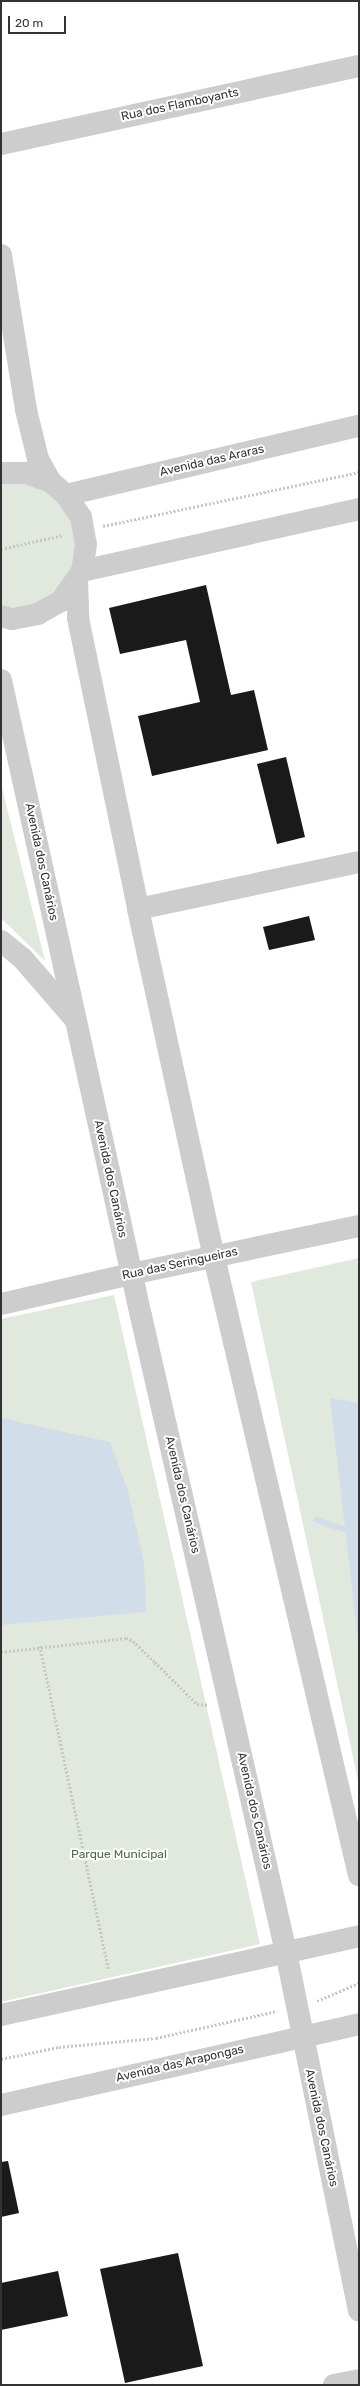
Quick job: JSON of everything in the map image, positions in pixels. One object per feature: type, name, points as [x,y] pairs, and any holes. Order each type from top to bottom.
[{"type":"street","name":"Rua dos Flamboyants","points":[[1,144],[359,66]]},
{"type":"street","points":[[1,255],[26,410],[38,460],[81,518],[84,531],[86,544],[80,576],[78,618],[138,909],[214,1257],[359,1875]]},
{"type":"street","name":"Avenida das Araras","points":[[58,488],[359,426]]},
{"type":"street","points":[[1,473],[26,473],[58,488]]},
{"type":"street","points":[[1,616],[12,618],[38,614],[61,601],[80,576],[359,509]]},
{"type":"street","name":"Avenida dos Canários","points":[[1,680],[131,1274],[286,1952],[359,2311]]},
{"type":"street","points":[[138,909],[359,862]]},
{"type":"street","points":[[1,941],[23,959],[75,1019]]},
{"type":"street","name":"Rua das Seringueiras","points":[[1,1304],[131,1274],[359,1226]]},
{"type":"street","points":[[1,2015],[359,1936]]},
{"type":"street","name":"Avenida das Arapongas","points":[[1,2104],[359,2024]]},
{"type":"street","points":[[334,2385],[359,2380]]},
{"type":"path","points":[[1,549],[359,472]]},
{"type":"path","points":[[1,1652],[40,1646],[126,1638],[133,1641],[197,1704],[210,1705],[229,1701]]},
{"type":"path","points":[[40,1646],[114,1990]]},
{"type":"path","points":[[1,2059],[58,2047],[156,2038],[318,2001],[359,1983]]},
{"type":"green space","points":[[9,482],[31,484],[50,494],[65,510],[75,530],[76,552],[70,573],[57,590],[39,603],[18,608],[1,606],[1,484]]},
{"type":"green space","points":[[1,784],[45,961],[1,918]]},
{"type":"green space","points":[[359,1258],[359,1785],[251,1282]]},
{"type":"green space","name":"Parque Municipal","points":[[114,1295],[260,1944],[1,2002],[1,1319]]},
{"type":"shaded area","points":[[330,1398],[359,1403],[359,1649]]},
{"type":"shaded area","points":[[1,1418],[110,1442],[128,1491],[144,1562],[146,1612],[1,1625]]},
{"type":"building","points":[[206,585],[231,695],[254,690],[268,750],[152,776],[138,716],[200,702],[186,640],[120,654],[109,608]]},
{"type":"building","points":[[286,757],[305,837],[277,844],[257,764]]},
{"type":"building","points":[[309,916],[315,940],[269,950],[263,927]]},
{"type":"building","points":[[8,2161],[19,2213],[1,2217],[1,2162]]},
{"type":"building","points":[[178,2253],[203,2366],[125,2383],[100,2269]]},
{"type":"building","points":[[58,2271],[68,2316],[1,2330],[1,2283]]},
{"type":"waterway","points":[[316,1520],[359,1534]]}]
